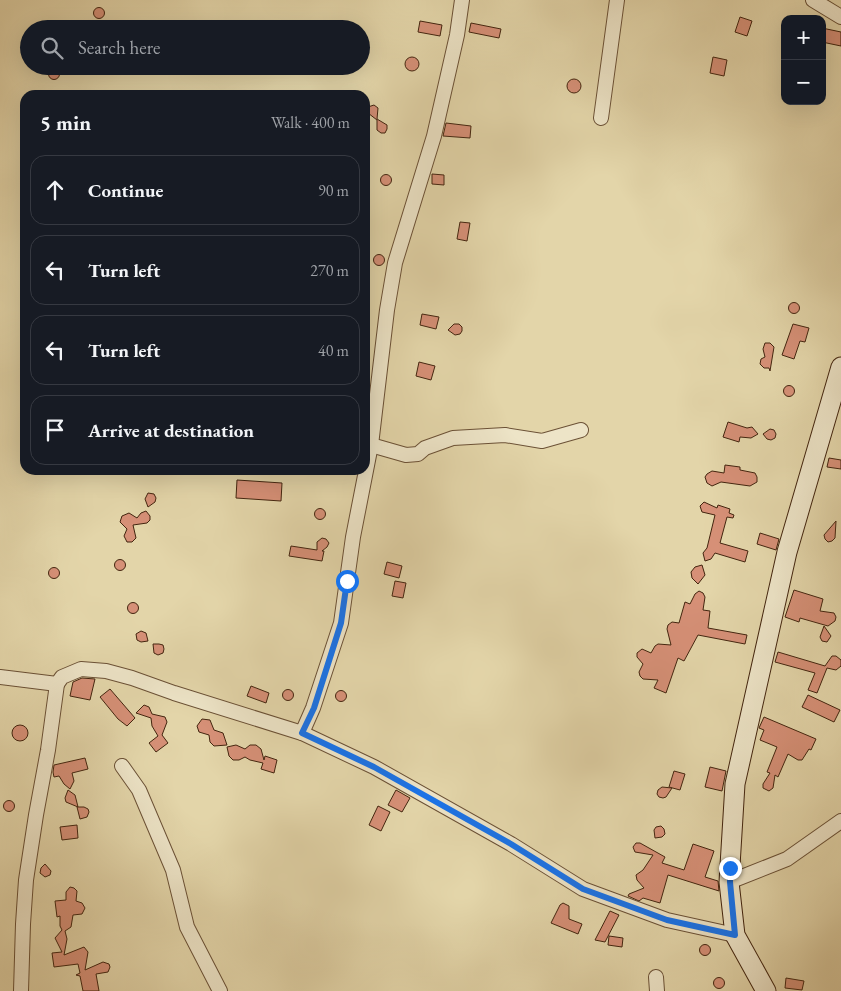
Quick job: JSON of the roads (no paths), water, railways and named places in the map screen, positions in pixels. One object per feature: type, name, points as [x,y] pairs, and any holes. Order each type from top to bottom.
[{"type":"street","points":[[370,450],[386,319],[395,263],[434,136],[457,35],[462,0]]},
{"type":"street","points":[[601,118],[617,0]]},
{"type":"street","points":[[813,0],[841,17]]},
{"type":"street","points":[[766,991],[735,935],[730,882],[736,784],[787,552],[841,367]]},
{"type":"street","points":[[371,445],[406,455],[418,454],[425,448],[453,438],[505,435],[542,441],[581,430]]},
{"type":"street","points":[[302,733],[314,708],[341,623],[353,537],[365,475]]},
{"type":"street","points":[[21,991],[26,880],[57,684],[62,677],[81,669],[132,678],[302,733],[374,767],[511,844],[583,889],[667,920],[735,935]]},
{"type":"street","points":[[0,676],[57,684]]},
{"type":"street","points":[[122,766],[139,790],[173,870],[187,927],[220,991]]},
{"type":"street","points":[[730,882],[787,859],[841,821]]}]
